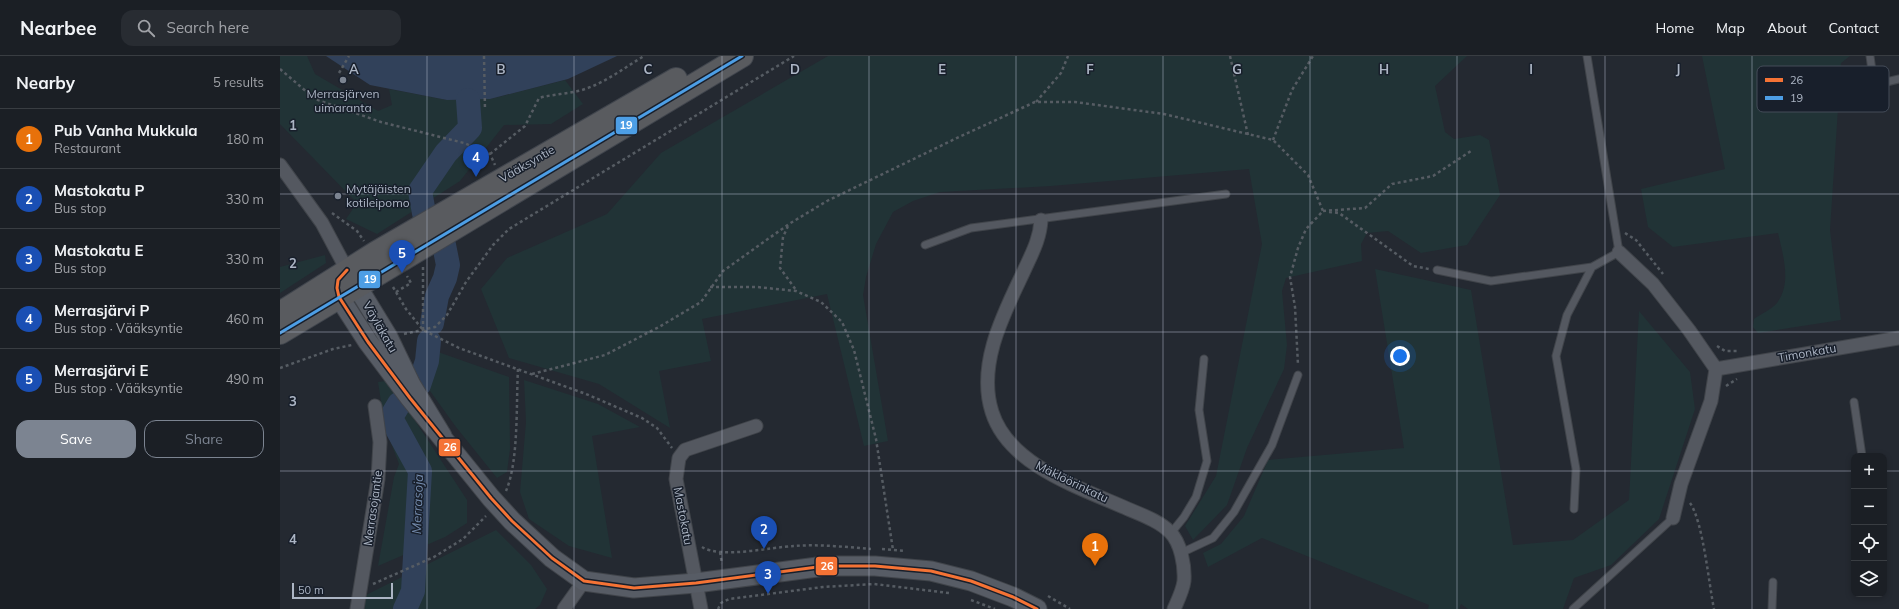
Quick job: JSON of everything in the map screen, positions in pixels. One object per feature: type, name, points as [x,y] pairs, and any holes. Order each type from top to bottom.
[{"type":"highway","name":"Vääksyntie","points":[[280,333],[347,285],[715,56]]},
{"type":"highway","name":"Vääksyntie","points":[[280,313],[347,285],[742,56]]},
{"type":"street","points":[[280,164],[322,223],[347,285]]},
{"type":"street","name":"Mäklöörinkatu","points":[[1041,220],[1040,236],[999,324],[989,367],[988,392],[992,413],[1004,434],[1022,456],[1047,472],[1153,520],[1171,532]]},
{"type":"street","points":[[1619,252],[1653,284],[1689,330],[1716,369],[1711,401],[1679,492],[1673,518]]},
{"type":"street","name":"Väyläkatu","points":[[347,285],[388,338],[411,385],[442,436]]},
{"type":"street","name":"Väyläkatu","points":[[347,285],[368,342],[410,398],[491,498],[512,521],[552,558],[584,581]]},
{"type":"street","name":"Timonkatu","points":[[1716,369],[1899,338]]},
{"type":"street","name":"Merrasojantie","points":[[357,609],[378,479],[380,442],[374,406]]},
{"type":"street","points":[[680,458],[685,450],[756,426]]},
{"type":"street","name":"Mastokatu","points":[[680,458],[676,479],[701,609]]},
{"type":"street","points":[[1171,532],[1181,553],[1184,580],[1174,609]]},
{"type":"street","points":[[564,609],[584,581],[634,588],[696,583],[825,566],[875,566],[931,571],[971,581],[1013,597],[1036,609]]},
{"type":"lane","points":[[1437,270],[1491,282],[1592,267],[1619,252],[1587,56]]},
{"type":"lane","points":[[1870,56],[1871,66]]},
{"type":"lane","points":[[1889,82],[1899,80]]},
{"type":"lane","points":[[925,245],[971,228],[1041,220],[1226,194]]},
{"type":"lane","points":[[1574,508],[1576,468],[1556,356],[1567,315],[1592,267]]},
{"type":"lane","points":[[1171,532],[1184,517],[1196,496],[1207,461],[1199,410],[1204,359]]},
{"type":"lane","points":[[1181,553],[1212,538],[1234,512],[1272,445],[1298,375]]},
{"type":"lane","points":[[1854,402],[1862,453]]},
{"type":"lane","points":[[1573,609],[1673,518]]},
{"type":"lane","points":[[1772,609],[1773,582]]},
{"type":"path","points":[[339,73],[349,56]]},
{"type":"path","points":[[484,56],[486,110]]},
{"type":"path","points":[[280,69],[315,99],[381,122],[464,143],[490,154],[525,126],[539,98],[553,94],[582,90],[613,76],[644,56]]},
{"type":"path","points":[[388,338],[434,326],[447,315],[466,282],[493,245],[509,229],[794,56]]},
{"type":"path","points":[[532,374],[605,355],[701,302],[710,287],[723,271],[789,224],[827,201],[1035,102],[1061,73],[1068,56]]},
{"type":"path","points":[[1230,56],[1248,135]]},
{"type":"path","points":[[1273,140],[1292,90],[1313,56]]},
{"type":"path","points":[[1035,102],[1074,102],[1164,114],[1273,140],[1308,175],[1323,211]]},
{"type":"path","points":[[1298,375],[1295,307],[1290,277],[1298,248],[1306,229],[1323,211],[1365,208],[1392,184],[1433,176],[1471,151]]},
{"type":"path","points":[[1323,211],[1339,213],[1413,266],[1437,270]]},
{"type":"path","points":[[789,224],[783,237],[780,268],[796,291]]},
{"type":"path","points":[[1615,231],[1628,233],[1636,240],[1666,279]]},
{"type":"path","points":[[421,262],[423,269],[423,330]]},
{"type":"path","points":[[396,292],[411,283],[405,272]]},
{"type":"path","points":[[393,287],[406,309],[423,330],[460,348],[586,394],[642,418],[657,428],[680,458]]},
{"type":"path","points":[[710,287],[757,287],[796,291],[821,302],[842,322],[854,350],[876,439],[893,550]]},
{"type":"path","points":[[280,368],[333,349],[368,342]]},
{"type":"path","points":[[1711,343],[1725,351],[1744,351]]},
{"type":"path","points":[[505,495],[512,479],[518,369]]},
{"type":"path","points":[[1679,492],[1686,497],[1693,507],[1702,538],[1714,609]]},
{"type":"path","points":[[360,590],[434,557],[463,539],[487,514]]},
{"type":"path","points":[[718,609],[722,603],[729,600],[823,587],[874,584],[951,594]]},
{"type":"path","points":[[966,598],[995,609]]},
{"type":"shaded area","points":[[280,56],[307,56],[315,74],[378,111],[392,105],[389,89],[447,100],[490,99],[565,80],[583,104],[551,124],[504,125],[460,181],[377,234],[346,219],[357,203],[280,124]]},
{"type":"shaded area","points":[[828,56],[1467,56],[1435,86],[1445,132],[1454,139],[1480,135],[1489,140],[1500,195],[1467,245],[1421,253],[1388,231],[1367,233],[1361,244],[1362,261],[1286,278],[1282,291],[1287,345],[1284,369],[1247,448],[1227,505],[1193,540],[1185,526],[1216,476],[1262,244],[1249,169],[1051,186],[940,192],[913,201],[893,212],[876,244],[866,277],[863,295],[888,441],[864,446],[827,294],[702,319],[711,361],[659,371],[670,428],[599,384],[509,358],[481,289],[507,258],[607,214],[661,153]]},
{"type":"shaded area","points":[[1702,56],[1850,56],[1841,63],[1841,66],[1757,66],[1757,112],[1838,112],[1830,230],[1841,320],[1758,333],[1753,327],[1754,319],[1775,305],[1782,295],[1785,269],[1778,233],[1673,247],[1648,227],[1641,189],[1725,169]]},
{"type":"shaded area","points":[[325,255],[326,263],[280,293],[280,267]]},
{"type":"shaded area","points":[[1375,269],[1471,290],[1513,545],[1573,540],[1629,500],[1639,311],[1690,372],[1695,409],[1659,519],[1611,565],[1574,578],[1563,609],[1468,609],[1461,604],[1459,609],[1428,609],[1429,605],[1262,538],[1208,567],[1203,553],[1221,544],[1244,516],[1268,460],[1404,448]]},
{"type":"shaded area","points":[[421,346],[509,377],[510,449],[507,472],[497,478],[456,427],[420,377]]},
{"type":"shaded area","points":[[524,380],[598,404],[640,427],[592,436],[612,558],[569,546],[529,519],[520,492],[526,422]]},
{"type":"shaded area","points":[[386,381],[414,419],[467,500],[467,523],[445,537],[378,566],[394,477],[399,464],[385,427],[378,382]]},
{"type":"shaded area","points":[[496,530],[531,565],[547,589],[540,605],[535,609],[364,609],[366,595]]},
{"type":"water","points":[[326,56],[617,56],[568,79],[490,99],[447,100],[370,85]]},
{"type":"waterway","name":"Merrasoja","points":[[424,213],[420,191],[446,153],[470,128],[468,100]]},
{"type":"waterway","name":"Merrasoja","points":[[432,323],[437,296],[445,278],[448,265],[444,245]]},
{"type":"waterway","name":"Merrasoja","points":[[419,385],[427,361],[429,341]]},
{"type":"waterway","name":"Merrasoja","points":[[399,404],[393,414],[392,420],[420,471],[413,591],[405,609]]},
{"type":"transit line","name":"19","points":[[280,333],[742,56]]},
{"type":"transit line","name":"26","points":[[347,270],[338,280],[337,288],[339,297],[368,342],[410,398],[491,498],[512,521],[552,558],[584,581],[634,588],[696,583],[825,566],[875,566],[931,571],[971,581],[1013,597],[1037,609]]},
{"type":"place","name":"Merrasjärven uimaranta","points":[[343,80]]},
{"type":"place","name":"Merrasjärvi P","points":[[476,177]]},
{"type":"place","name":"Mytäjäisten kotileipomo","points":[[338,196]]},
{"type":"place","name":"Merrasjärvi E","points":[[402,273]]},
{"type":"place","name":"Mastokatu P","points":[[764,549]]},
{"type":"place","name":"Pub Vanha Mukkula","points":[[1095,566]]},
{"type":"place","name":"Mastokatu E","points":[[768,594]]}]
